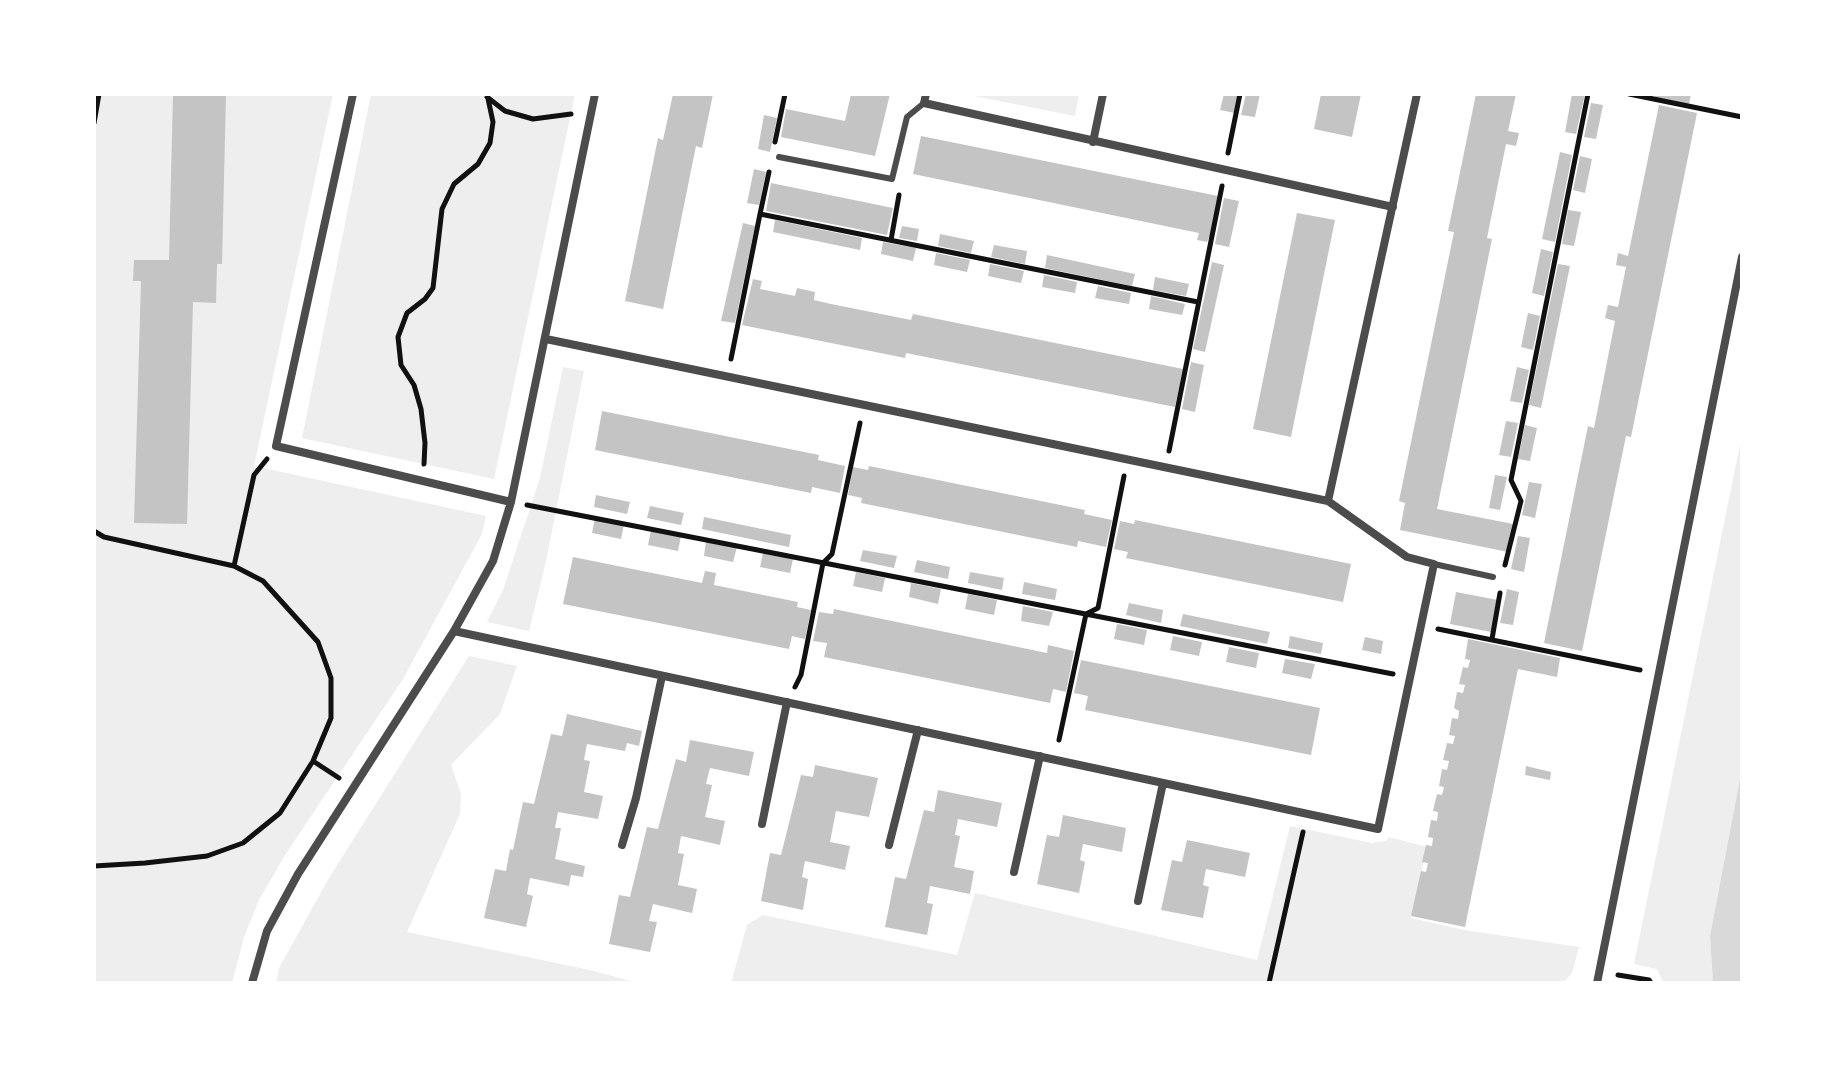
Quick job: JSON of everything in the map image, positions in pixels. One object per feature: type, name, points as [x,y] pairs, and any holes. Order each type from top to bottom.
[{"type":"street","points":[[353,94],[276,446],[511,502]]},
{"type":"street","points":[[252,983],[267,931],[298,874],[454,631],[493,561],[511,502],[595,94]]},
{"type":"street","points":[[1093,142],[1103,94]]},
{"type":"street","points":[[1328,501],[1417,94]]},
{"type":"street","points":[[925,98],[1093,142],[1393,207]]},
{"type":"street","points":[[1597,983],[1742,257]]},
{"type":"street","points":[[454,631],[1378,829],[1434,564],[1407,557],[1328,501],[546,339]]},
{"type":"street","points":[[622,845],[636,798],[662,676]]},
{"type":"street","points":[[762,824],[787,702]]},
{"type":"street","points":[[889,845],[918,730]]},
{"type":"street","points":[[1014,872],[1040,756]]},
{"type":"street","points":[[1138,901],[1163,783]]},
{"type":"lane","points":[[779,157],[892,179],[907,117],[925,98]]},
{"type":"lane","points":[[1434,564],[1493,577]]},
{"type":"path","points":[[94,123],[99,94]]},
{"type":"path","points":[[1166,467],[1240,94]]},
{"type":"path","points":[[1492,639],[1502,584],[1493,577],[1508,563],[1521,501],[1511,480],[1588,94]]},
{"type":"path","points":[[1629,94],[1742,117]]},
{"type":"path","points":[[487,96],[505,111],[533,119],[592,111]]},
{"type":"path","points":[[423,481],[425,443],[421,409],[414,385],[401,365],[398,337],[407,313],[433,288],[442,209],[454,184],[478,164],[490,143],[493,122],[487,96]]},
{"type":"path","points":[[890,240],[899,196],[892,179]]},
{"type":"path","points":[[728,376],[760,214],[1198,302]]},
{"type":"path","points":[[787,702],[801,675],[823,563],[832,554],[864,404]]},
{"type":"path","points":[[234,566],[254,475],[276,446]]},
{"type":"path","points":[[1086,614],[1098,608],[1127,460]]},
{"type":"path","points":[[511,502],[1411,677]]},
{"type":"path","points":[[94,531],[104,537],[234,566],[263,581],[318,642],[331,678],[331,718],[313,761],[280,813],[243,843],[207,856],[94,866]]},
{"type":"path","points":[[1040,756],[1061,739],[1086,614]]},
{"type":"path","points":[[1422,625],[1660,674]]},
{"type":"path","points":[[313,761],[354,788]]},
{"type":"path","points":[[1269,983],[1307,814]]},
{"type":"path","points":[[1599,971],[1649,980],[1651,983]]},
{"type":"shaded area","points":[[94,94],[333,94],[254,466],[486,516],[482,534],[403,679],[285,855],[259,900],[244,937],[232,983],[94,983]]},
{"type":"shaded area","points":[[371,94],[575,94],[494,479],[302,438]]},
{"type":"shaded area","points":[[964,94],[1079,94],[1075,116]]},
{"type":"shaded area","points":[[563,367],[584,371],[529,631],[487,622],[503,590],[540,478]]},
{"type":"shaded area","points":[[1742,435],[1742,768],[1710,936],[1713,983],[1663,983],[1657,969],[1634,964]]},
{"type":"shaded area","points":[[469,656],[517,666],[500,714],[451,765],[461,794],[460,814],[407,932],[638,983],[276,983],[279,968],[329,878]]},
{"type":"shaded area","points":[[1742,768],[1742,983],[1713,983],[1710,936]]},
{"type":"shaded area","points":[[1290,826],[1372,843],[1386,841],[1389,837],[1427,847],[1411,918],[1464,930],[1579,947],[1572,973],[1563,983],[731,983],[747,925],[763,915],[957,955],[975,893],[1257,960]]},
{"type":"building","points":[[173,94],[226,94],[222,264],[217,264],[216,303],[193,302],[187,524],[134,523],[141,281],[133,281],[134,260],[169,260]]},
{"type":"building","points":[[673,94],[713,94],[702,148],[696,146],[663,309],[625,301],[658,138],[663,140]]},
{"type":"building","points":[[851,94],[890,94],[875,156],[781,137],[786,109],[845,121]]},
{"type":"building","points":[[1224,94],[1239,94],[1235,113],[1220,110]]},
{"type":"building","points":[[1246,94],[1260,94],[1255,117],[1241,115]]},
{"type":"building","points":[[1321,94],[1361,94],[1352,137],[1314,129]]},
{"type":"building","points":[[1476,94],[1516,94],[1508,131],[1519,133],[1516,146],[1506,144],[1487,238],[1492,239],[1437,509],[1513,524],[1508,552],[1400,530],[1405,503],[1399,501],[1454,232],[1448,231]]},
{"type":"building","points":[[1572,94],[1585,94],[1576,134],[1565,132]]},
{"type":"building","points":[[1656,94],[1691,94],[1689,104],[1655,97]]},
{"type":"building","points":[[1591,103],[1603,105],[1596,139],[1584,137]]},
{"type":"building","points":[[1659,105],[1697,113],[1631,437],[1626,436],[1582,651],[1544,643],[1588,426],[1594,428],[1615,321],[1605,318],[1608,305],[1618,307],[1626,267],[1616,265],[1618,253],[1628,256]]},
{"type":"building","points":[[764,115],[777,118],[770,152],[758,149]]},
{"type":"building","points":[[921,136],[1218,196],[1210,235],[1207,242],[1197,240],[1199,233],[913,174]]},
{"type":"building","points":[[1560,152],[1572,155],[1555,242],[1542,239]]},
{"type":"building","points":[[1580,156],[1592,159],[1585,193],[1573,190]]},
{"type":"building","points":[[754,169],[766,172],[759,205],[747,203]]},
{"type":"building","points":[[771,183],[893,208],[887,235],[766,211]]},
{"type":"building","points":[[1224,198],[1239,201],[1229,247],[1215,244]]},
{"type":"building","points":[[1568,210],[1581,212],[1574,246],[1562,244]]},
{"type":"building","points":[[1297,213],[1335,220],[1291,437],[1253,429]]},
{"type":"building","points":[[775,220],[862,238],[860,250],[773,232]]},
{"type":"building","points":[[743,223],[755,226],[735,323],[721,321]]},
{"type":"building","points":[[902,226],[919,229],[917,241],[899,238]]},
{"type":"building","points":[[940,234],[974,241],[971,253],[938,246]]},
{"type":"building","points":[[883,242],[916,248],[913,261],[881,254]]},
{"type":"building","points":[[994,245],[1027,251],[1025,264],[991,257]]},
{"type":"building","points":[[1541,249],[1553,252],[1544,296],[1532,293]]},
{"type":"building","points":[[936,253],[970,260],[967,272],[934,265]]},
{"type":"building","points":[[1047,255],[1135,274],[1132,286],[1045,268]]},
{"type":"building","points":[[1212,262],[1224,265],[1205,352],[1193,349]]},
{"type":"building","points":[[990,264],[1024,271],[1021,283],[988,276]]},
{"type":"building","points":[[1558,264],[1570,266],[1541,408],[1529,405]]},
{"type":"building","points":[[1044,275],[1077,282],[1075,293],[1042,287]]},
{"type":"building","points":[[1155,277],[1189,284],[1186,296],[1153,290]]},
{"type":"building","points":[[753,279],[762,281],[760,289],[795,296],[797,288],[815,292],[814,300],[831,304],[911,320],[913,314],[1183,369],[1175,407],[906,353],[905,358],[742,325]]},
{"type":"building","points":[[1098,286],[1131,293],[1129,304],[1095,298]]},
{"type":"building","points":[[1151,296],[1185,304],[1182,315],[1149,309]]},
{"type":"building","points":[[1528,313],[1540,316],[1533,350],[1521,347]]},
{"type":"building","points":[[1191,362],[1204,365],[1195,412],[1182,409]]},
{"type":"building","points":[[1517,367],[1529,370],[1522,403],[1510,401]]},
{"type":"building","points":[[602,411],[819,455],[818,460],[845,466],[840,493],[812,487],[811,493],[595,450]]},
{"type":"building","points":[[1506,421],[1518,423],[1511,457],[1499,455]]},
{"type":"building","points":[[1525,425],[1537,428],[1530,461],[1518,459]]},
{"type":"building","points":[[869,466],[1085,510],[1084,514],[1112,520],[1106,547],[1078,541],[1077,547],[861,503],[862,498],[848,495],[853,467],[868,470]]},
{"type":"building","points":[[1495,475],[1507,477],[1500,510],[1489,508]]},
{"type":"building","points":[[1529,482],[1542,484],[1535,518],[1522,515]]},
{"type":"building","points":[[596,495],[630,502],[627,514],[594,507]]},
{"type":"building","points":[[650,506],[684,513],[681,525],[647,518]]},
{"type":"building","points":[[704,517],[791,535],[789,547],[702,529]]},
{"type":"building","points":[[595,518],[624,524],[621,539],[592,533]]},
{"type":"building","points":[[1135,520],[1351,564],[1343,602],[1126,558],[1128,552],[1114,549],[1120,521],[1134,524]]},
{"type":"building","points":[[651,530],[681,536],[678,551],[648,545]]},
{"type":"building","points":[[1518,536],[1530,538],[1524,572],[1511,569]]},
{"type":"building","points":[[706,541],[737,547],[733,562],[704,556]]},
{"type":"building","points":[[863,550],[897,556],[894,568],[860,561]]},
{"type":"building","points":[[763,553],[793,559],[790,573],[760,567]]},
{"type":"building","points":[[573,557],[702,583],[705,571],[716,573],[714,585],[798,602],[797,607],[811,610],[805,639],[792,636],[789,649],[563,604]]},
{"type":"building","points":[[917,560],[950,567],[948,579],[914,572]]},
{"type":"building","points":[[856,572],[885,578],[882,592],[853,586]]},
{"type":"building","points":[[970,572],[1004,578],[1002,590],[968,583]]},
{"type":"building","points":[[1024,582],[1057,589],[1055,600],[1022,594]]},
{"type":"building","points":[[911,583],[941,589],[938,604],[909,597]]},
{"type":"building","points":[[1507,589],[1519,592],[1513,625],[1500,623]]},
{"type":"building","points":[[1456,592],[1498,600],[1491,632],[1450,624]]},
{"type":"building","points":[[968,594],[997,600],[994,615],[965,609]]},
{"type":"building","points":[[1129,603],[1163,610],[1161,623],[1126,615]]},
{"type":"building","points":[[1023,606],[1053,612],[1049,626],[1021,621]]},
{"type":"building","points":[[834,609],[1047,653],[1048,645],[1074,651],[1066,692],[1053,689],[1050,703],[824,657],[827,643],[813,641],[819,612],[833,614]]},
{"type":"building","points":[[1183,614],[1270,632],[1267,644],[1180,626]]},
{"type":"building","points":[[1117,624],[1147,630],[1144,645],[1114,639]]},
{"type":"building","points":[[1173,636],[1202,642],[1199,656],[1170,650]]},
{"type":"building","points":[[1290,636],[1323,643],[1321,654],[1288,648]]},
{"type":"building","points":[[1365,637],[1383,641],[1381,654],[1362,650]]},
{"type":"building","points":[[1468,639],[1560,658],[1557,677],[1518,669],[1465,927],[1411,916],[1421,871],[1426,872],[1428,863],[1422,862],[1426,845],[1432,846],[1433,838],[1428,837],[1431,820],[1437,821],[1438,812],[1433,811],[1437,794],[1442,795],[1444,787],[1439,786],[1442,769],[1447,770],[1449,761],[1443,760],[1447,743],[1453,744],[1455,736],[1449,735],[1452,718],[1458,719],[1459,711],[1454,708],[1457,692],[1463,693],[1465,685],[1459,684],[1463,667],[1468,668],[1470,660],[1465,659]]},
{"type":"building","points":[[1229,647],[1259,653],[1256,668],[1226,662]]},
{"type":"building","points":[[1285,659],[1315,664],[1311,679],[1282,673]]},
{"type":"building","points":[[1081,660],[1320,708],[1311,755],[1085,710],[1088,696],[1074,693]]},
{"type":"building","points":[[567,714],[642,731],[639,746],[627,743],[625,751],[587,744],[584,760],[590,761],[584,792],[603,796],[598,819],[558,812],[555,828],[561,828],[555,859],[585,866],[583,877],[571,875],[569,886],[530,878],[527,894],[533,896],[526,927],[484,918],[495,869],[506,871],[523,802],[534,804],[551,734],[562,736]]},
{"type":"building","points":[[690,740],[754,752],[749,776],[710,768],[706,784],[712,785],[705,817],[725,821],[720,845],[681,836],[678,853],[684,854],[678,885],[697,889],[692,913],[653,904],[649,921],[657,922],[650,952],[609,944],[619,895],[630,897],[647,827],[658,829],[676,759],[686,762]]},
{"type":"building","points":[[815,765],[878,778],[869,817],[836,811],[830,842],[850,846],[845,870],[805,861],[802,877],[808,879],[803,910],[761,901],[770,853],[781,855],[801,775],[813,777]]},
{"type":"building","points":[[1526,766],[1551,772],[1550,780],[1525,775]]},
{"type":"building","points":[[938,790],[1002,803],[997,827],[958,819],[955,835],[960,836],[954,867],[974,871],[970,894],[930,886],[927,903],[933,904],[927,935],[885,927],[895,877],[906,879],[924,810],[934,812]]},
{"type":"building","points":[[1063,815],[1126,828],[1122,852],[1083,844],[1080,860],[1085,862],[1079,893],[1037,884],[1047,835],[1059,837]]},
{"type":"building","points":[[1187,840],[1250,853],[1245,877],[1206,869],[1203,885],[1209,887],[1203,918],[1161,910],[1172,860],[1182,862]]}]
